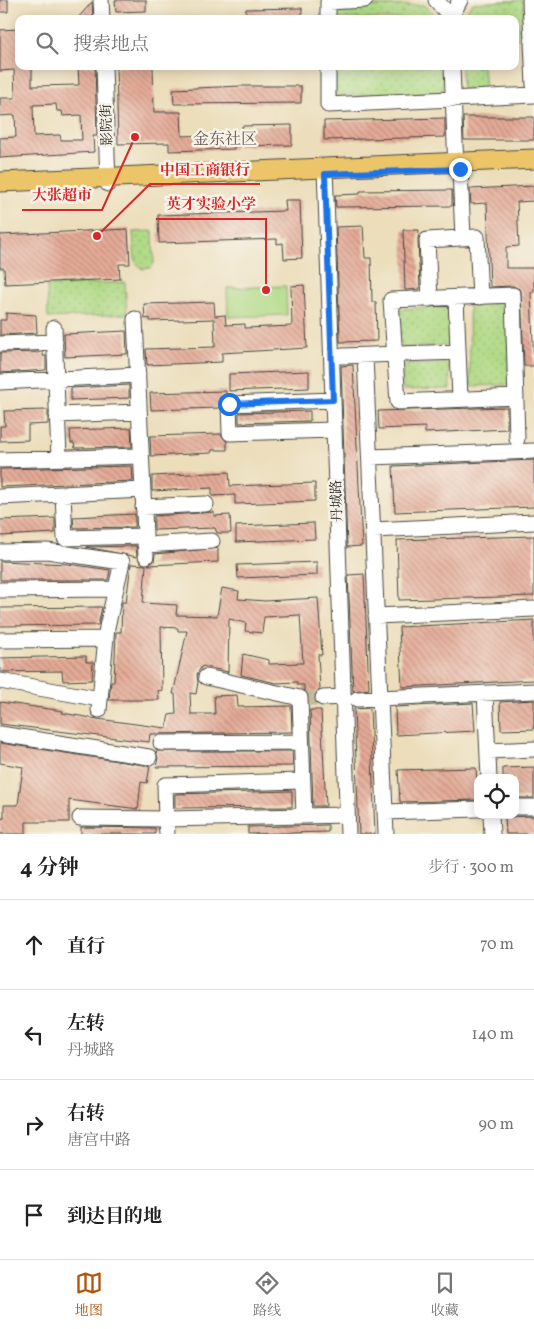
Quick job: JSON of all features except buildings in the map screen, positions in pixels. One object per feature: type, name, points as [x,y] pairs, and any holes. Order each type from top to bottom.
[{"type":"main road","points":[[458,167],[534,159]]},
{"type":"main road","points":[[0,188],[325,171],[534,166]]},
{"type":"main road","points":[[0,182],[108,181]]},
{"type":"street","points":[[101,0],[102,15]]},
{"type":"street","points":[[328,15],[328,2],[365,0]]},
{"type":"street","points":[[436,0],[448,15]]},
{"type":"street","points":[[451,15],[460,0]]},
{"type":"street","points":[[530,0],[534,84]]},
{"type":"street","name":"影院街","points":[[104,70],[108,181]]},
{"type":"street","points":[[328,70],[328,105],[534,95]]},
{"type":"street","points":[[452,70],[463,238]]},
{"type":"street","name":"丹城路","points":[[325,171],[334,430],[350,698],[348,834]]},
{"type":"street","points":[[430,298],[427,240],[463,238],[477,238],[480,297]]},
{"type":"street","points":[[516,397],[398,402],[391,300],[513,295],[516,397],[517,439]]},
{"type":"street","points":[[456,298],[460,399]]},
{"type":"street","points":[[135,319],[145,545]]},
{"type":"street","points":[[0,344],[55,335],[59,458]]},
{"type":"street","points":[[342,356],[458,352]]},
{"type":"street","points":[[365,356],[386,834]]},
{"type":"street","points":[[0,382],[138,375]]},
{"type":"street","points":[[333,400],[229,404],[230,433],[334,430]]},
{"type":"street","points":[[57,415],[139,412]]},
{"type":"street","points":[[370,457],[534,451]]},
{"type":"street","points":[[0,460],[141,456]]},
{"type":"street","points":[[0,497],[143,490]]},
{"type":"street","points":[[64,494],[65,538],[145,545],[212,541]]},
{"type":"street","points":[[144,507],[206,504]]},
{"type":"street","points":[[373,530],[534,522]]},
{"type":"street","points":[[0,552],[47,551],[122,562],[106,639],[99,704],[0,681]]},
{"type":"street","points":[[0,590],[116,590]]},
{"type":"street","points":[[376,616],[534,608]]},
{"type":"street","points":[[0,640],[106,639]]},
{"type":"street","points":[[206,677],[301,698],[304,816]]},
{"type":"street","points":[[323,698],[380,698],[534,691]]},
{"type":"street","points":[[485,693],[489,774]]},
{"type":"street","points":[[0,734],[149,757]]},
{"type":"street","points":[[161,743],[301,742]]},
{"type":"street","points":[[488,751],[534,749]]},
{"type":"street","points":[[166,827],[165,785],[302,781]]},
{"type":"street","points":[[519,807],[534,806]]},
{"type":"street","points":[[385,812],[474,809]]},
{"type":"street","points":[[80,818],[166,827],[348,814]]},
{"type":"street","points":[[491,819],[492,834]]},
{"type":"green space","points":[[523,0],[525,38],[519,39],[519,15],[463,15],[473,3]]},
{"type":"green space","points":[[424,5],[435,15],[333,15],[333,7]]},
{"type":"green space","points":[[334,70],[443,70],[443,93],[335,96]]},
{"type":"green space","points":[[461,70],[483,70],[485,89],[462,90]]},
{"type":"green space","points":[[153,231],[154,264],[150,268],[142,269],[135,261],[133,232]]},
{"type":"green space","points":[[125,282],[127,314],[48,318],[47,286]]},
{"type":"green space","points":[[286,286],[287,315],[228,317],[227,288]]},
{"type":"green space","points":[[507,303],[509,385],[470,386],[469,304]]},
{"type":"green space","points":[[448,307],[450,345],[401,348],[399,309]]},
{"type":"green space","points":[[449,363],[450,389],[403,390],[402,365]]},
{"type":"tunnel","points":[[303,698],[323,698]]},
{"type":"place","name":"大张超市","points":[[135,137]]},
{"type":"place","name":"中国工商银行","points":[[97,236]]},
{"type":"place","name":"英才实验小学","points":[[266,290]]},
{"type":"district","name":"金东社区","points":[[225,138]]},
{"type":"route","points":[[229,404],[333,400],[325,174],[460,169]]}]
